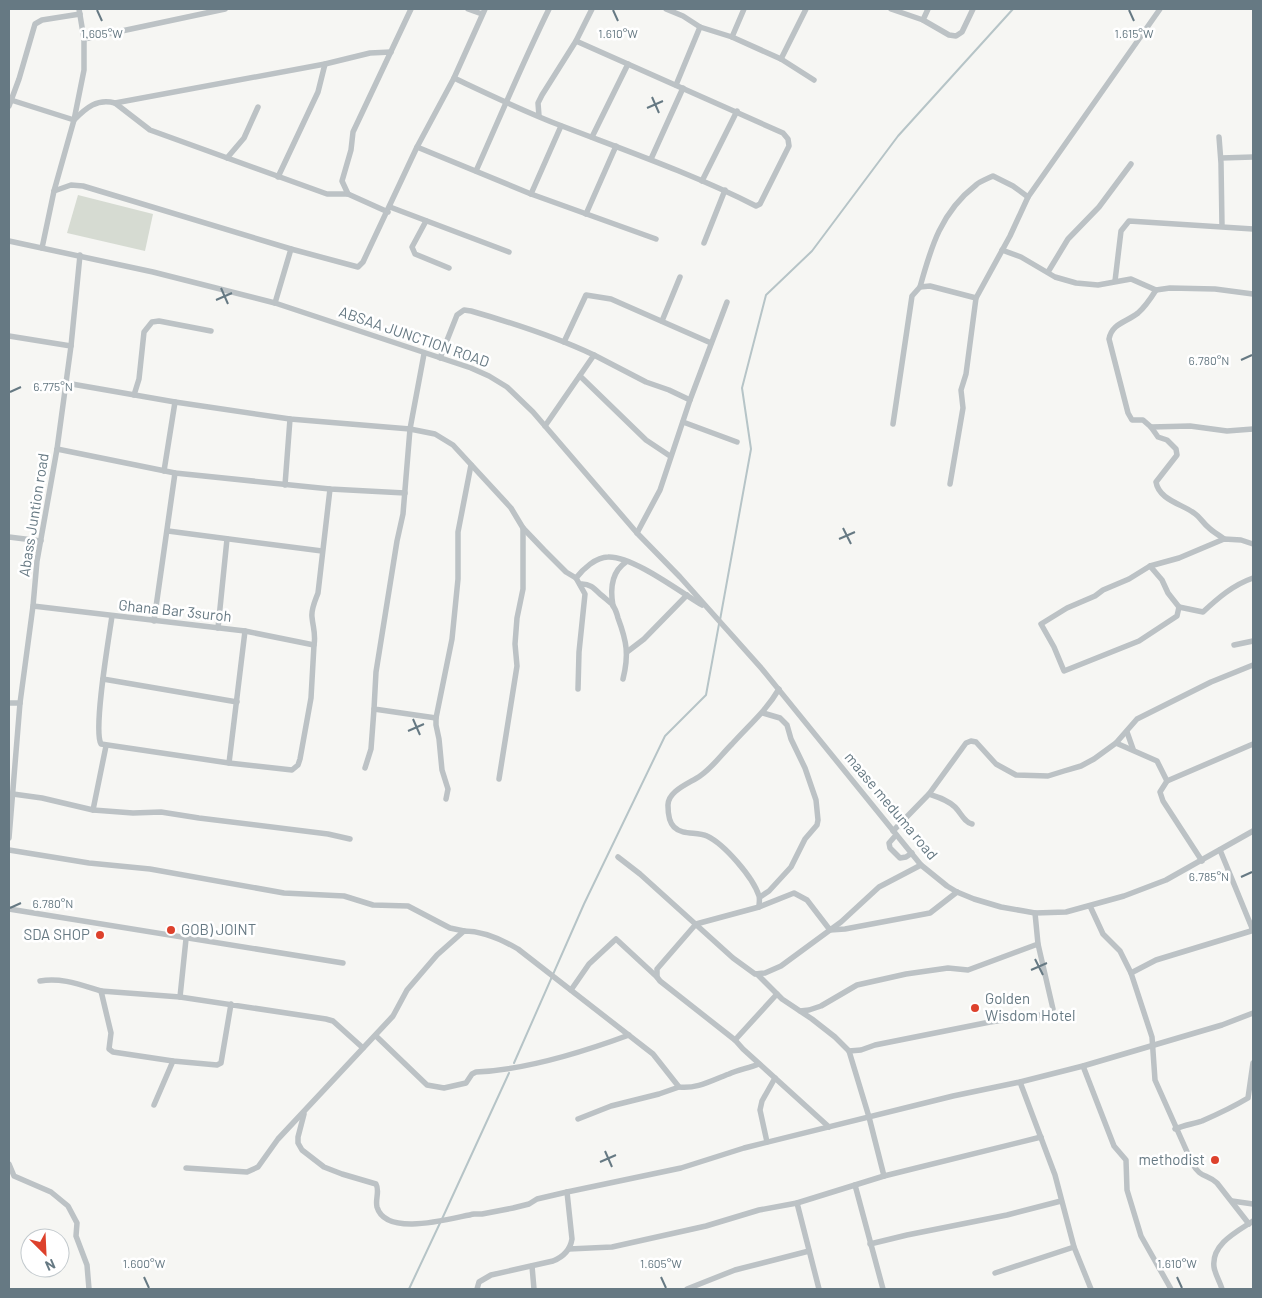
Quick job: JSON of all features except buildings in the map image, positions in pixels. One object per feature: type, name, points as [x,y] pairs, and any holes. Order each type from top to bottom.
[{"type":"street","points":[[84,39],[224,9]]},
{"type":"street","points":[[348,194],[342,181],[351,150],[353,132],[411,9]]},
{"type":"street","points":[[54,191],[71,185],[83,186],[290,249],[358,267],[363,262],[389,210],[416,147],[454,78],[484,11],[468,9]]},
{"type":"street","points":[[476,172],[507,103],[514,81],[549,9]]},
{"type":"street","points":[[538,116],[538,104],[542,95],[576,41],[592,9]]},
{"type":"street","points":[[666,9],[700,27],[732,37],[781,59],[814,80]]},
{"type":"street","points":[[682,16],[684,9]]},
{"type":"street","points":[[732,37],[744,9]]},
{"type":"street","points":[[781,59],[806,9]]},
{"type":"street","points":[[891,9],[923,20],[948,35],[956,36],[962,32],[973,9]]},
{"type":"street","points":[[923,20],[928,9]]},
{"type":"street","points":[[950,484],[963,408],[961,390],[966,374],[976,298],[1022,213],[1028,197],[1160,9]]},
{"type":"street","points":[[42,248],[54,191],[74,120],[84,70],[84,39],[79,12],[42,20],[35,24],[19,80],[10,103],[74,120]]},
{"type":"street","points":[[676,85],[700,27]]},
{"type":"street","points":[[454,78],[561,126],[651,159],[724,190],[756,206],[758,205],[789,146],[788,139],[783,133],[576,41]]},
{"type":"street","points":[[115,103],[325,64],[370,53],[391,52]]},
{"type":"street","points":[[278,177],[318,92],[325,64]]},
{"type":"street","points":[[592,137],[628,64]]},
{"type":"street","points":[[651,159],[683,88]]},
{"type":"street","points":[[74,120],[87,107],[109,101],[115,103],[150,130],[327,194],[348,194],[509,252]]},
{"type":"street","points":[[227,158],[244,138],[258,107]]},
{"type":"street","points":[[702,181],[737,112]]},
{"type":"street","points":[[531,194],[561,126]]},
{"type":"street","points":[[1219,137],[1222,226]]},
{"type":"street","points":[[586,214],[616,146]]},
{"type":"street","points":[[416,147],[531,194],[656,239]]},
{"type":"street","points":[[1221,158],[1253,157]]},
{"type":"street","points":[[1048,272],[1068,239],[1099,207],[1131,164]]},
{"type":"street","points":[[893,424],[912,296],[920,287],[932,246],[946,218],[977,184],[993,176],[1014,186],[1028,197]]},
{"type":"street","points":[[704,243],[724,190]]},
{"type":"street","points":[[426,221],[412,247],[413,250],[415,254],[449,268]]},
{"type":"street","points":[[1115,281],[1121,231],[1129,221],[1253,229]]},
{"type":"street","name":"ABSAA JUNCTION ROAD","points":[[9,241],[80,255],[275,303],[424,354],[471,368],[500,382],[512,391],[544,426],[637,533],[722,625]]},
{"type":"street","points":[[275,303],[290,249]]},
{"type":"street","points":[[1002,250],[1020,256],[1055,277],[1076,283],[1098,285],[1115,281],[1135,280],[1146,287],[1156,290],[1170,288],[1215,289],[1253,294]]},
{"type":"street","name":"Abass Juntion road","points":[[9,834],[20,703],[37,561],[58,449],[80,255]]},
{"type":"street","points":[[662,321],[680,278]]},
{"type":"street","points":[[920,287],[930,286],[976,298]]},
{"type":"street","points":[[1156,290],[1138,314],[1115,327],[1110,333],[1109,339],[1130,419],[1143,420],[1151,426],[1156,434],[1167,440],[1176,449],[1177,456],[1156,482],[1157,488],[1177,505],[1195,513],[1208,527],[1224,539]]},
{"type":"street","points":[[564,342],[586,295],[611,299],[711,343]]},
{"type":"street","points":[[637,533],[650,512],[660,490],[670,456],[727,302]]},
{"type":"street","points":[[440,358],[457,315],[464,310],[490,316],[581,348],[646,382],[690,400]]},
{"type":"street","points":[[134,395],[139,379],[144,332],[152,322],[159,321],[211,331]]},
{"type":"street","points":[[9,336],[71,346]]},
{"type":"street","points":[[365,768],[371,749],[376,672],[403,514],[410,429],[424,354]]},
{"type":"street","points":[[544,426],[594,355]]},
{"type":"street","points":[[580,376],[646,440],[670,456]]},
{"type":"street","points":[[66,383],[290,419],[410,429],[435,434],[453,445],[511,508],[524,528],[580,584],[585,594],[579,652],[578,689]]},
{"type":"street","points":[[164,471],[175,402]]},
{"type":"street","points":[[285,485],[290,419]]},
{"type":"street","points":[[683,422],[737,442]]},
{"type":"street","points":[[1151,426],[1190,426],[1228,430],[1253,429]]},
{"type":"street","points":[[58,449],[175,473],[330,489],[405,493]]},
{"type":"street","points":[[446,799],[448,789],[442,770],[436,718],[452,639],[458,579],[457,544],[459,520],[471,465]]},
{"type":"street","points":[[154,621],[175,473]]},
{"type":"street","points":[[112,616],[103,679],[99,741],[106,746],[292,770],[298,765],[311,698],[315,637],[312,610],[318,593],[330,489]]},
{"type":"street","points":[[499,779],[506,723],[516,674],[515,644],[517,618],[523,588],[524,528]]},
{"type":"street","points":[[168,531],[322,551]]},
{"type":"street","points":[[9,537],[41,541]]},
{"type":"street","points":[[1179,607],[1177,616],[1139,641],[1064,671],[1054,647],[1040,624],[1067,608],[1129,579],[1150,566],[1179,558],[1224,539],[1241,540],[1253,544]]},
{"type":"street","points":[[218,628],[227,540]]},
{"type":"street","points":[[576,578],[583,570],[598,560],[608,557],[626,562],[652,574],[707,608]]},
{"type":"street","points":[[623,679],[627,652],[625,634],[613,606],[612,586],[618,566],[626,562]]},
{"type":"street","points":[[1150,566],[1162,580],[1168,593],[1179,607],[1202,612],[1222,595],[1242,582],[1253,578]]},
{"type":"street","points":[[580,584],[592,586],[613,606]]},
{"type":"street","points":[[627,652],[644,639],[687,596]]},
{"type":"street","name":"Ghana Bar 3suroh","points":[[33,606],[245,631],[314,646]]},
{"type":"street","name":"maase meduma road","points":[[722,625],[779,688],[921,865],[957,892],[1001,907],[1035,913],[1066,912],[1145,889],[1166,880],[1253,831]]},
{"type":"street","points":[[229,763],[245,631]]},
{"type":"street","points":[[1234,645],[1253,641]]},
{"type":"street","points":[[912,853],[900,858],[890,848],[889,843],[895,833],[929,794],[966,743],[976,742],[996,764],[1016,775],[1048,776],[1081,766],[1116,742],[1137,719],[1211,682],[1253,665]]},
{"type":"street","points":[[103,679],[237,702]]},
{"type":"street","points":[[759,907],[760,897],[743,870],[715,841],[704,835],[686,833],[672,826],[668,802],[682,787],[714,765],[733,742],[762,713],[779,688]]},
{"type":"street","points":[[9,703],[20,703]]},
{"type":"street","points":[[374,709],[436,718]]},
{"type":"street","points":[[760,897],[769,891],[791,867],[805,839],[818,820],[816,800],[805,768],[791,740],[787,725],[780,718],[762,713]]},
{"type":"street","points":[[1127,732],[1133,749]]},
{"type":"street","points":[[1116,742],[1157,761],[1166,781]]},
{"type":"street","points":[[1202,860],[1163,801],[1160,792],[1166,781],[1253,744]]},
{"type":"street","points":[[93,810],[106,746]]},
{"type":"street","points":[[13,794],[42,798],[93,810],[133,813],[161,812],[328,834],[350,839]]},
{"type":"street","points":[[929,794],[954,806],[967,823],[972,824]]},
{"type":"street","points":[[9,850],[89,863],[150,869],[284,893],[344,896],[373,905],[408,906],[450,928],[487,934],[518,949],[653,1054],[679,1087]]},
{"type":"street","points":[[1131,973],[1156,960],[1252,929],[1220,850]]},
{"type":"street","points":[[618,857],[640,874],[746,968],[757,974],[782,999],[835,1037],[849,1051],[884,1176]]},
{"type":"street","points":[[757,974],[765,973],[781,966],[830,930],[879,887],[921,865]]},
{"type":"street","points":[[830,930],[845,929],[930,913],[957,892]]},
{"type":"street","points":[[657,977],[657,970],[696,924],[759,907],[794,893],[807,900],[830,930]]},
{"type":"street","points":[[1090,906],[1103,934],[1120,951],[1131,973],[1151,1030],[1155,1080],[1175,1129],[1196,1171],[1202,1176],[1212,1178],[1251,1222],[1234,1233],[1218,1250],[1214,1267],[1222,1289]]},
{"type":"street","points":[[10,910],[343,963]]},
{"type":"street","points":[[849,1051],[990,1022],[1048,1014],[1053,1009],[1038,944],[1035,913]]},
{"type":"street","points":[[186,1168],[247,1172],[253,1171],[258,1167],[278,1139],[394,1016],[407,990],[437,954],[464,931]]},
{"type":"street","points":[[180,997],[186,939]]},
{"type":"street","points":[[571,990],[589,964],[616,939],[657,977],[735,1040],[829,1127]]},
{"type":"street","points":[[800,1011],[821,1006],[857,986],[906,974],[948,968],[968,970],[1038,944]]},
{"type":"street","points":[[40,981],[68,981],[102,991],[180,997],[326,1019],[333,1021],[363,1048]]},
{"type":"street","points":[[102,991],[111,1033],[110,1048],[113,1052],[173,1061],[217,1065],[221,1063],[231,1004]]},
{"type":"street","points":[[735,1040],[777,994]]},
{"type":"street","points":[[305,1112],[298,1137],[298,1143],[302,1150],[324,1167],[376,1184],[378,1188],[377,1207],[382,1215],[390,1221],[398,1224],[419,1224],[513,1208],[529,1204],[537,1199],[681,1168],[767,1142],[1083,1066],[1222,1025],[1253,1013]]},
{"type":"street","points":[[376,1036],[427,1085],[444,1088],[466,1083],[472,1074],[476,1072],[511,1069],[593,1048],[629,1036]]},
{"type":"street","points":[[154,1105],[173,1061]]},
{"type":"street","points":[[1175,1129],[1223,1112],[1250,1097],[1253,1063]]},
{"type":"street","points":[[578,1119],[610,1106],[660,1094],[679,1087],[711,1082],[759,1064]]},
{"type":"street","points":[[1083,1066],[1114,1146],[1126,1160],[1127,1190],[1141,1236],[1171,1289]]},
{"type":"street","points":[[767,1142],[760,1110],[762,1101],[775,1078]]},
{"type":"street","points":[[1020,1082],[1056,1175],[1074,1247],[1091,1289]]},
{"type":"street","points":[[569,1249],[612,1246],[706,1226],[758,1210],[797,1203],[884,1176],[1041,1136]]},
{"type":"street","points":[[9,1164],[14,1176],[51,1192],[68,1206],[77,1222],[76,1236],[87,1265],[89,1289]]},
{"type":"street","points":[[855,1184],[883,1289]]},
{"type":"street","points":[[478,1289],[479,1282],[491,1275],[560,1258],[569,1249],[572,1239],[567,1192]]},
{"type":"street","points":[[870,1244],[1007,1215],[1061,1200]]},
{"type":"street","points":[[1232,1201],[1253,1204]]},
{"type":"street","points":[[797,1203],[819,1289]]},
{"type":"street","points":[[995,1273],[1074,1247]]},
{"type":"street","points":[[687,1289],[735,1270],[809,1250]]},
{"type":"street","points":[[532,1266],[534,1289]]},
{"type":"shaded area","points":[[78,195],[153,214],[145,251],[67,233]]},
{"type":"waterway","points":[[720,620],[751,449],[742,388],[766,295],[812,251],[898,136],[1013,9]]},
{"type":"waterway","points":[[514,1063],[584,904],[665,736],[706,695],[719,624]]},
{"type":"waterway","points":[[442,1219],[509,1073]]},
{"type":"waterway","points":[[409,1289],[440,1223]]},
{"type":"place","name":"GOB) JOINT","points":[[171,930]]},
{"type":"place","name":"SDA SHOP","points":[[100,935]]},
{"type":"place","name":"Golden Wisdom Hotel","points":[[975,1008]]},
{"type":"place","name":"methodist","points":[[1215,1160]]}]
